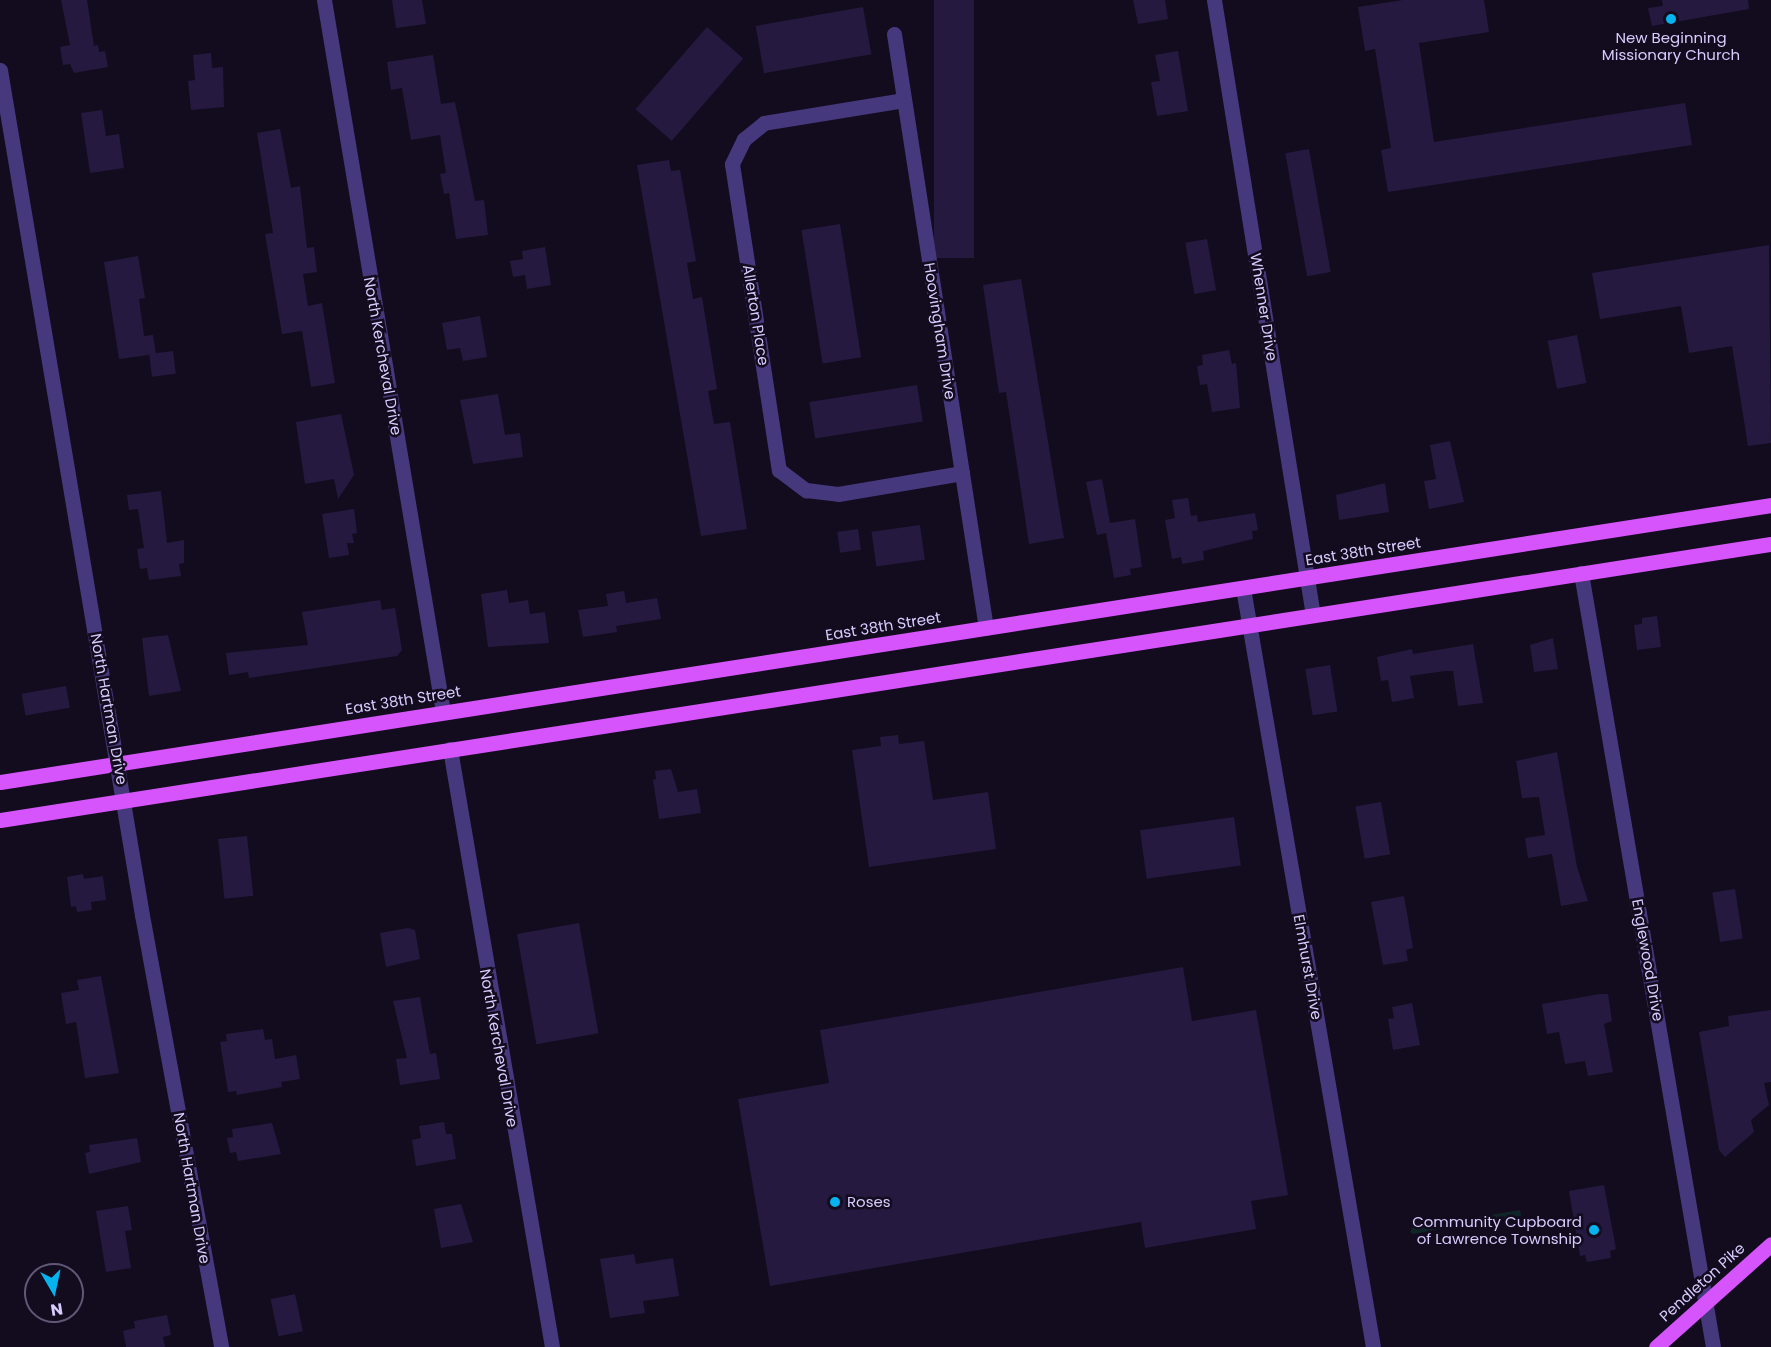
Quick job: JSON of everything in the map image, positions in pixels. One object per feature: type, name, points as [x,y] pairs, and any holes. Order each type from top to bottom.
[{"type":"main road","name":"East 38th Street","points":[[0,782],[1771,505]]},
{"type":"main road","points":[[0,820],[1771,544]]},
{"type":"main road","name":"Pendleton Pike","points":[[1656,1347],[1771,1244]]},
{"type":"street","name":"North Kercheval Drive","points":[[324,0],[443,712]]},
{"type":"street","name":"Whenner Drive","points":[[1214,0],[1313,615]]},
{"type":"street","name":"Hoovingham Drive","points":[[894,34],[986,628]]},
{"type":"street","name":"North Hartman Drive","points":[[0,70],[124,800],[221,1347]]},
{"type":"street","name":"Allerton Place","points":[[904,100],[764,123],[744,139],[732,164],[779,470],[806,490],[838,494],[962,473]]},
{"type":"street","name":"Englewood Drive","points":[[1581,573],[1683,1157],[1704,1306],[1713,1347]]},
{"type":"street","name":"Elmhurst Drive","points":[[1243,588],[1373,1347]]},
{"type":"street","name":"North Kercheval Drive","points":[[450,749],[552,1347]]},
{"type":"green space","points":[[1520,1210],[1521,1216],[1413,1234],[1410,1232],[1412,1228]]},
{"type":"building","points":[[61,0],[87,0],[94,46],[98,45],[99,52],[105,51],[108,67],[74,73],[70,64],[63,65],[60,47],[70,45]]},
{"type":"building","points":[[392,0],[422,0],[426,24],[396,28]]},
{"type":"building","points":[[934,0],[974,0],[974,258],[934,258]]},
{"type":"building","points":[[1133,0],[1165,0],[1168,19],[1138,24]]},
{"type":"building","points":[[1403,0],[1484,0],[1489,32],[1419,43],[1434,142],[1685,103],[1692,145],[1388,192],[1381,150],[1391,148],[1375,49],[1365,51],[1358,7]]},
{"type":"building","name":"New Beginning Missionary Church","points":[[1662,0],[1748,0],[1749,9],[1652,26],[1648,8],[1663,6]]},
{"type":"building","points":[[863,7],[871,54],[764,73],[756,26]]},
{"type":"building","points":[[707,27],[743,58],[672,141],[635,109]]},
{"type":"building","points":[[1178,51],[1188,111],[1157,116],[1151,82],[1160,81],[1155,55]]},
{"type":"building","points":[[211,53],[212,68],[223,67],[224,107],[191,110],[188,81],[195,80],[193,55]]},
{"type":"building","points":[[433,55],[441,104],[455,102],[475,201],[484,200],[488,235],[456,239],[449,193],[444,194],[440,174],[446,173],[440,135],[411,140],[402,88],[391,90],[387,62]]},
{"type":"building","points":[[102,110],[106,136],[119,134],[124,168],[90,173],[81,113]]},
{"type":"building","points":[[280,129],[291,188],[300,186],[307,248],[314,247],[317,272],[303,274],[308,306],[322,303],[335,383],[311,387],[302,331],[282,334],[265,234],[273,233],[257,133]]},
{"type":"building","points":[[1309,149],[1331,272],[1307,276],[1285,153]]},
{"type":"building","points":[[669,160],[671,171],[680,170],[696,261],[687,263],[693,299],[702,297],[717,389],[708,391],[714,424],[730,422],[747,529],[701,536],[637,165]]},
{"type":"building","points":[[840,224],[861,357],[823,363],[801,230]]},
{"type":"building","points":[[1207,239],[1216,290],[1194,294],[1185,243]]},
{"type":"building","points":[[1769,245],[1771,443],[1748,446],[1732,346],[1689,353],[1681,306],[1600,319],[1592,273]]},
{"type":"building","points":[[545,247],[551,285],[527,289],[525,275],[513,277],[510,261],[523,259],[522,251]]},
{"type":"building","points":[[138,256],[145,298],[139,299],[144,336],[153,335],[156,354],[119,359],[104,262]]},
{"type":"building","points":[[1021,279],[1064,538],[1029,544],[1006,392],[999,393],[983,285]]},
{"type":"building","points":[[480,316],[487,357],[463,361],[460,348],[447,350],[442,323]]},
{"type":"building","points":[[1577,335],[1586,383],[1557,389],[1548,341]]},
{"type":"building","points":[[1229,350],[1232,364],[1236,363],[1240,408],[1212,412],[1207,384],[1200,385],[1197,366],[1203,365],[1202,355]]},
{"type":"building","points":[[173,351],[176,374],[152,377],[149,354]]},
{"type":"building","points":[[917,385],[923,422],[815,439],[809,402]]},
{"type":"building","points":[[498,394],[505,435],[520,433],[523,457],[473,464],[460,400]]},
{"type":"building","points":[[341,414],[354,475],[338,499],[334,479],[305,484],[296,422]]},
{"type":"building","points":[[1450,441],[1464,502],[1429,509],[1424,481],[1436,479],[1430,445]]},
{"type":"building","points":[[1102,479],[1110,523],[1135,519],[1142,567],[1130,569],[1131,575],[1114,578],[1106,533],[1097,535],[1086,482]]},
{"type":"building","points":[[1385,483],[1389,512],[1339,520],[1336,495]]},
{"type":"building","points":[[161,491],[167,543],[184,540],[184,563],[179,564],[181,576],[149,580],[147,568],[140,569],[137,549],[144,548],[138,509],[129,510],[127,495]]},
{"type":"building","points":[[1188,498],[1191,516],[1197,515],[1198,522],[1255,513],[1258,530],[1252,531],[1253,539],[1203,551],[1204,560],[1182,564],[1181,557],[1172,559],[1165,520],[1175,518],[1172,500]]},
{"type":"building","points":[[354,509],[357,533],[352,534],[354,543],[347,543],[349,555],[329,558],[322,514]]},
{"type":"building","points":[[920,525],[925,560],[876,566],[871,532]]},
{"type":"building","points":[[858,529],[861,550],[840,553],[837,532]]},
{"type":"building","points":[[507,590],[509,603],[528,600],[530,614],[545,612],[549,643],[488,647],[481,594]]},
{"type":"building","points":[[624,591],[626,603],[657,598],[661,619],[616,626],[617,632],[583,637],[578,610],[608,606],[606,594]]},
{"type":"building","points":[[380,600],[382,610],[395,608],[402,650],[397,656],[249,678],[248,672],[229,675],[226,653],[308,645],[302,612]]},
{"type":"building","points":[[1657,616],[1661,647],[1637,650],[1634,625],[1642,624],[1642,618]]},
{"type":"building","points":[[168,635],[181,691],[149,696],[142,638]]},
{"type":"building","points":[[1553,638],[1558,669],[1534,672],[1530,645]]},
{"type":"building","points":[[1473,644],[1483,703],[1458,706],[1453,671],[1410,676],[1414,698],[1392,702],[1388,680],[1381,681],[1377,657],[1412,649],[1413,654]]},
{"type":"building","points":[[1330,665],[1337,711],[1313,715],[1305,669]]},
{"type":"building","points":[[66,686],[70,708],[26,715],[22,694]]},
{"type":"building","points":[[898,735],[899,744],[924,741],[933,800],[988,792],[996,849],[869,867],[852,750],[881,746],[880,737]]},
{"type":"building","points":[[1557,752],[1577,867],[1588,901],[1561,906],[1552,854],[1528,858],[1525,838],[1545,835],[1539,797],[1522,798],[1516,761]]},
{"type":"building","points":[[671,769],[678,792],[697,789],[701,813],[659,819],[653,780],[656,779],[655,771]]},
{"type":"building","points":[[1381,802],[1390,854],[1365,859],[1355,807]]},
{"type":"building","points":[[1234,817],[1241,866],[1147,879],[1140,830]]},
{"type":"building","points":[[247,836],[253,896],[224,899],[218,839]]},
{"type":"building","points":[[83,874],[84,879],[103,876],[106,900],[91,902],[92,910],[77,912],[76,906],[71,907],[67,877]]},
{"type":"building","points":[[1735,889],[1743,938],[1720,942],[1712,893]]},
{"type":"building","points":[[1404,896],[1413,948],[1406,950],[1408,961],[1383,965],[1371,902]]},
{"type":"building","points":[[579,923],[598,1033],[536,1044],[517,934]]},
{"type":"building","points":[[408,928],[415,930],[420,959],[386,967],[380,933]]},
{"type":"building","points":[[1183,967],[1192,1021],[1256,1010],[1288,1195],[1251,1201],[1256,1229],[1145,1248],[1141,1222],[770,1286],[738,1099],[829,1083],[820,1030]]},
{"type":"building","points":[[101,976],[119,1073],[85,1078],[76,1022],[66,1024],[61,993],[79,990],[77,980]]},
{"type":"building","points":[[1608,994],[1612,1021],[1604,1024],[1613,1072],[1588,1076],[1585,1061],[1565,1064],[1559,1032],[1547,1034],[1542,1004]]},
{"type":"building","points":[[420,997],[430,1054],[436,1053],[440,1079],[400,1085],[396,1059],[407,1058],[393,1001]]},
{"type":"building","points":[[1412,1003],[1420,1045],[1393,1050],[1388,1019],[1394,1018],[1392,1007]]},
{"type":"building","points":[[1771,1010],[1771,1082],[1764,1083],[1769,1105],[1751,1120],[1754,1132],[1725,1157],[1719,1150],[1699,1032],[1729,1026],[1728,1016]]},
{"type":"building","points":[[263,1029],[265,1040],[272,1039],[275,1059],[296,1055],[300,1079],[281,1082],[282,1087],[237,1095],[236,1091],[228,1092],[220,1042],[227,1041],[226,1034]]},
{"type":"building","points":[[444,1122],[446,1134],[452,1134],[456,1159],[416,1166],[412,1140],[421,1138],[419,1126]]},
{"type":"building","points":[[272,1123],[281,1154],[238,1161],[236,1152],[230,1153],[227,1138],[233,1137],[232,1129]]},
{"type":"building","points":[[137,1138],[141,1162],[89,1174],[85,1153],[90,1152],[89,1145]]},
{"type":"building","name":"Community Cupboard of Lawrence Township","points":[[1604,1185],[1616,1249],[1610,1251],[1611,1258],[1587,1262],[1585,1255],[1580,1256],[1569,1191]]},
{"type":"building","points":[[461,1204],[473,1242],[441,1248],[434,1209]]},
{"type":"building","points":[[128,1206],[132,1230],[125,1231],[131,1268],[106,1272],[96,1211]]},
{"type":"building","points":[[634,1254],[636,1264],[673,1258],[679,1296],[643,1301],[645,1313],[610,1318],[600,1259]]},
{"type":"building","points":[[295,1294],[303,1331],[278,1336],[271,1299]]},
{"type":"building","points":[[167,1315],[171,1335],[163,1337],[165,1347],[126,1347],[123,1331],[135,1328],[134,1321]]},
{"type":"place","name":"New Beginning Missionary Church","points":[[1671,19]]},
{"type":"place","name":"Roses","points":[[835,1202]]},
{"type":"place","name":"Community Cupboard of Lawrence Township","points":[[1594,1230]]}]
